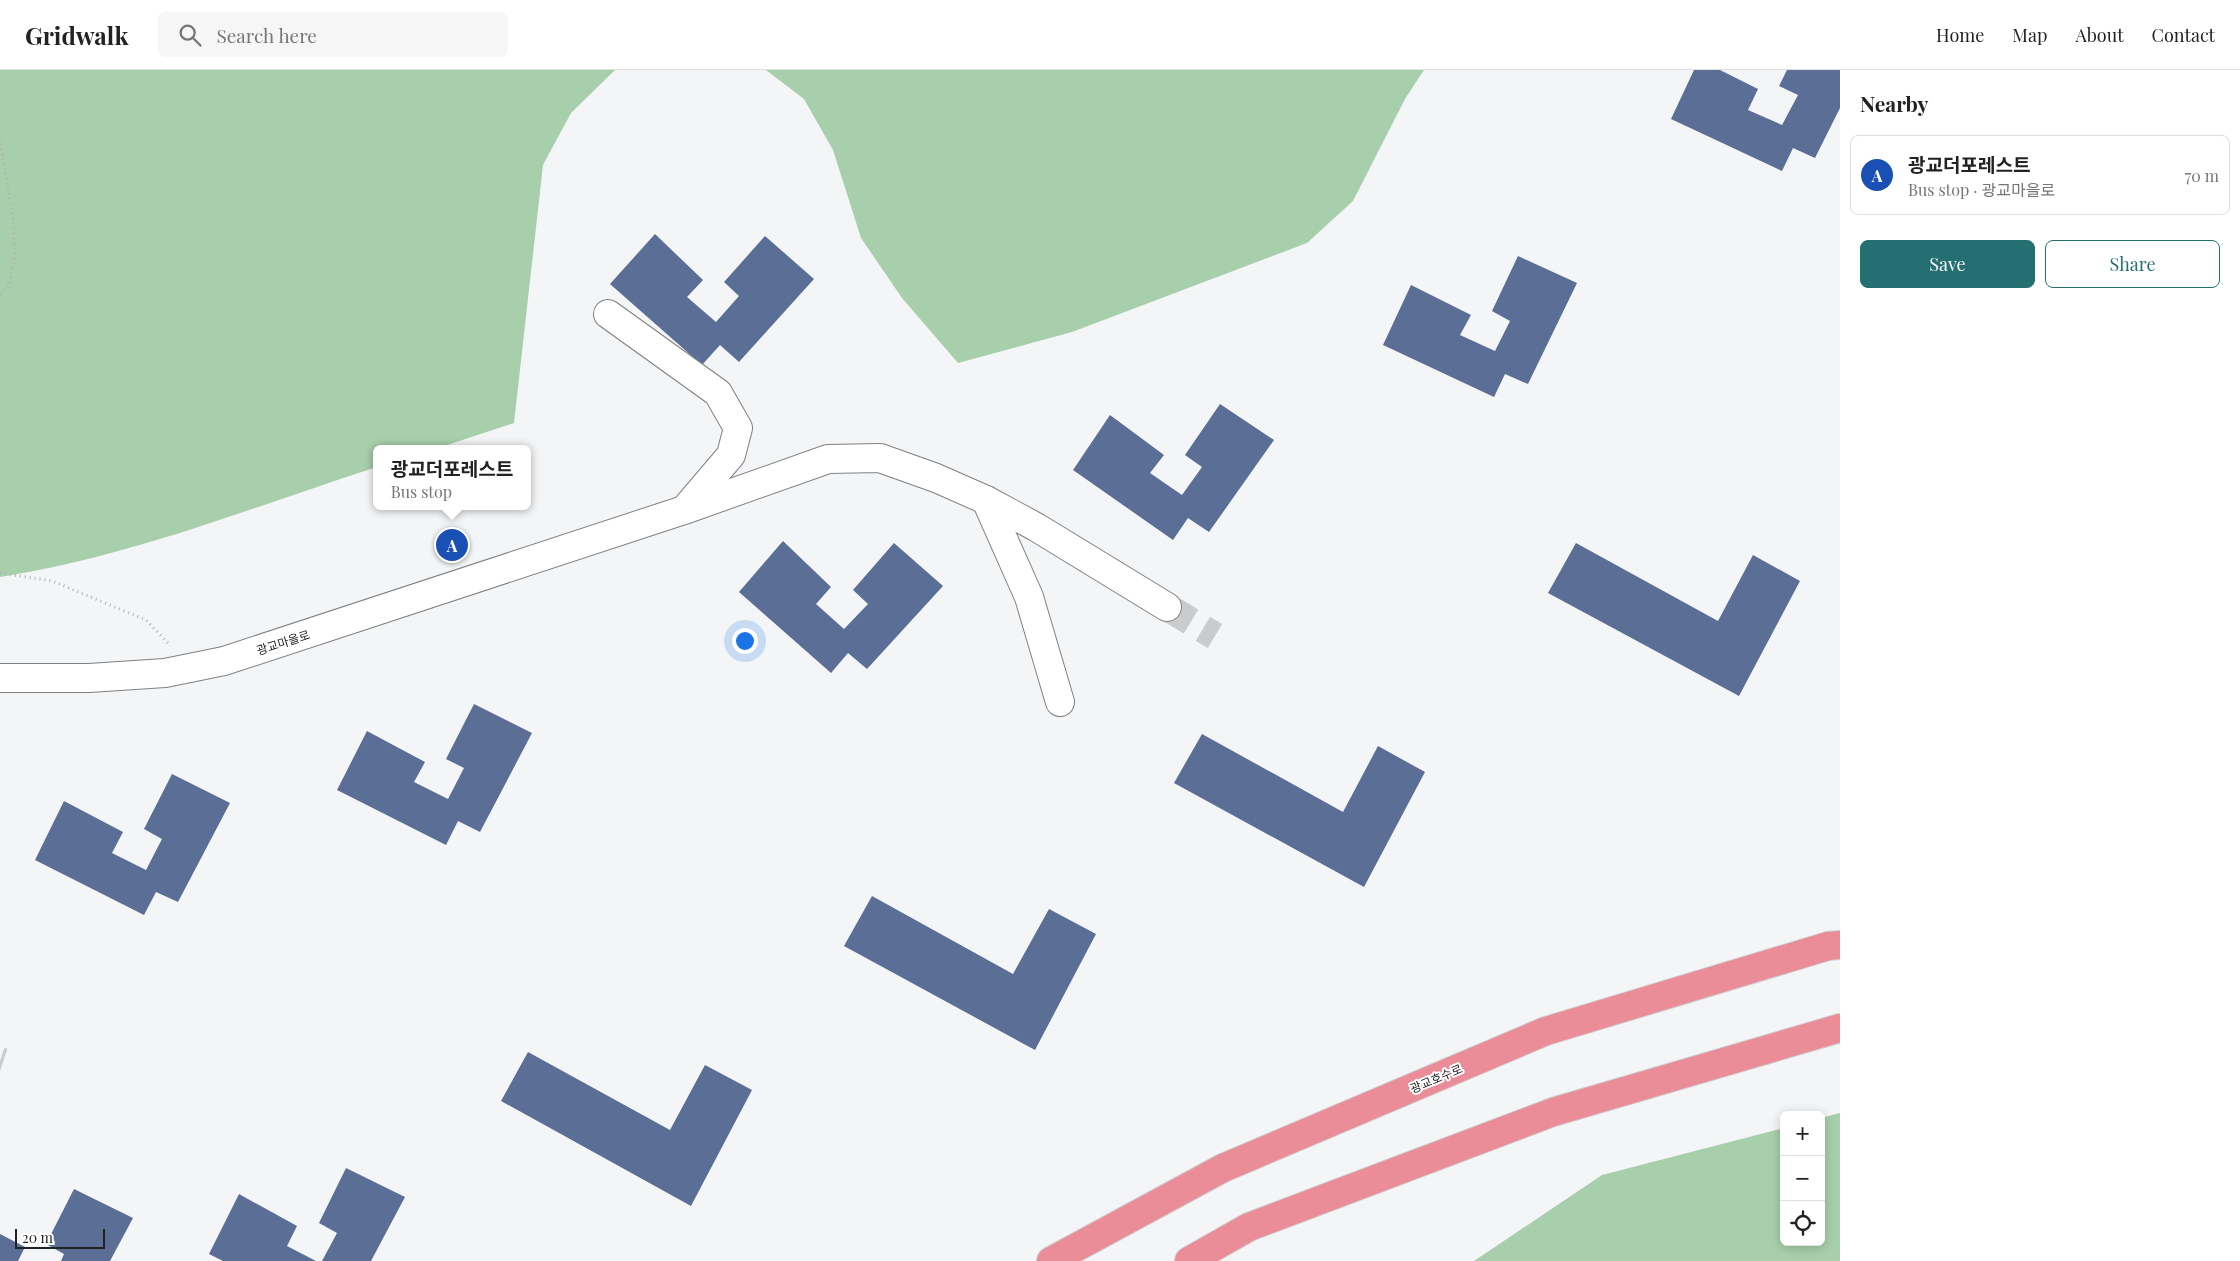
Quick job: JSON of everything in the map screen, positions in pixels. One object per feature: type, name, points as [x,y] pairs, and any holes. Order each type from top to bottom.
[{"type":"highway","name":"광교호수로","points":[[1051,1261],[1223,1168],[1546,1031],[1840,944]]},
{"type":"highway","points":[[1189,1261],[1249,1227],[1553,1112],[1840,1028]]},
{"type":"street","points":[[608,314],[718,393],[738,428],[731,455],[684,510]]},
{"type":"street","name":"광교마을로","points":[[0,678],[89,678],[165,672],[224,661],[684,510],[828,459],[880,458],[936,478],[986,500],[1036,527],[1166,606]]},
{"type":"street","points":[[986,500],[1028,597],[1060,702]]},
{"type":"path","points":[[0,140],[13,218],[15,256],[9,286],[0,295]]},
{"type":"path","points":[[0,573],[52,581],[146,620],[192,668]]},
{"type":"green space","points":[[0,70],[615,70],[571,113],[543,165],[514,423],[447,445],[373,445],[373,468],[143,544],[96,557],[0,577]]},
{"type":"green space","points":[[766,70],[1424,70],[1405,99],[1353,201],[1307,243],[1072,332],[958,363],[902,298],[861,238],[833,150],[804,99]]},
{"type":"green space","points":[[1840,1113],[1840,1261],[1474,1261],[1602,1175],[1780,1129],[1780,1246],[1825,1246],[1825,1117]]},
{"type":"building","points":[[1694,70],[1720,70],[1758,89],[1748,110],[1782,125],[1798,95],[1779,86],[1787,70],[1840,70],[1840,108],[1815,158],[1793,148],[1782,171],[1671,119]]},
{"type":"building","points":[[655,234],[703,280],[687,297],[716,322],[739,296],[724,282],[765,236],[814,279],[739,362],[720,345],[702,365],[610,284]]},
{"type":"building","points":[[1518,256],[1577,283],[1528,384],[1505,374],[1494,397],[1383,345],[1411,285],[1471,315],[1460,335],[1495,351],[1510,321],[1492,311]]},
{"type":"building","points":[[1220,404],[1274,440],[1209,532],[1188,518],[1173,540],[1073,470],[1110,415],[1164,455],[1150,473],[1182,495],[1202,467],[1185,455]]},
{"type":"building","points":[[783,541],[831,587],[816,604],[844,629],[868,604],[853,590],[894,543],[943,586],[867,669],[848,653],[831,673],[739,592]]},
{"type":"building","points":[[1576,543],[1718,621],[1753,555],[1800,581],[1739,696],[1548,593]]},
{"type":"building","points":[[474,704],[532,733],[480,832],[458,821],[446,845],[337,790],[367,731],[425,762],[414,782],[448,799],[464,768],[446,759]]},
{"type":"building","points":[[1202,734],[1343,812],[1378,746],[1425,772],[1364,887],[1174,783]]},
{"type":"building","points":[[172,774],[230,803],[178,902],[156,892],[144,915],[35,860],[64,801],[123,832],[112,853],[146,870],[162,839],[144,829]]},
{"type":"building","points":[[872,896],[1013,974],[1049,909],[1096,934],[1035,1050],[844,946]]},
{"type":"building","points":[[528,1052],[670,1130],[705,1065],[752,1090],[691,1206],[501,1101]]},
{"type":"building","points":[[346,1168],[405,1197],[371,1261],[322,1261],[337,1233],[319,1223]]},
{"type":"building","points":[[74,1189],[133,1218],[110,1261],[61,1261],[64,1254],[46,1244]]},
{"type":"building","points":[[239,1194],[297,1226],[287,1246],[316,1261],[223,1261],[209,1254]]},
{"type":"building","points":[[0,1234],[25,1247],[18,1261],[0,1261]]},
{"type":"tunnel","points":[[1167,607],[1215,636]]},
{"type":"place","name":"광교더포레스트","points":[[452,545]]}]
